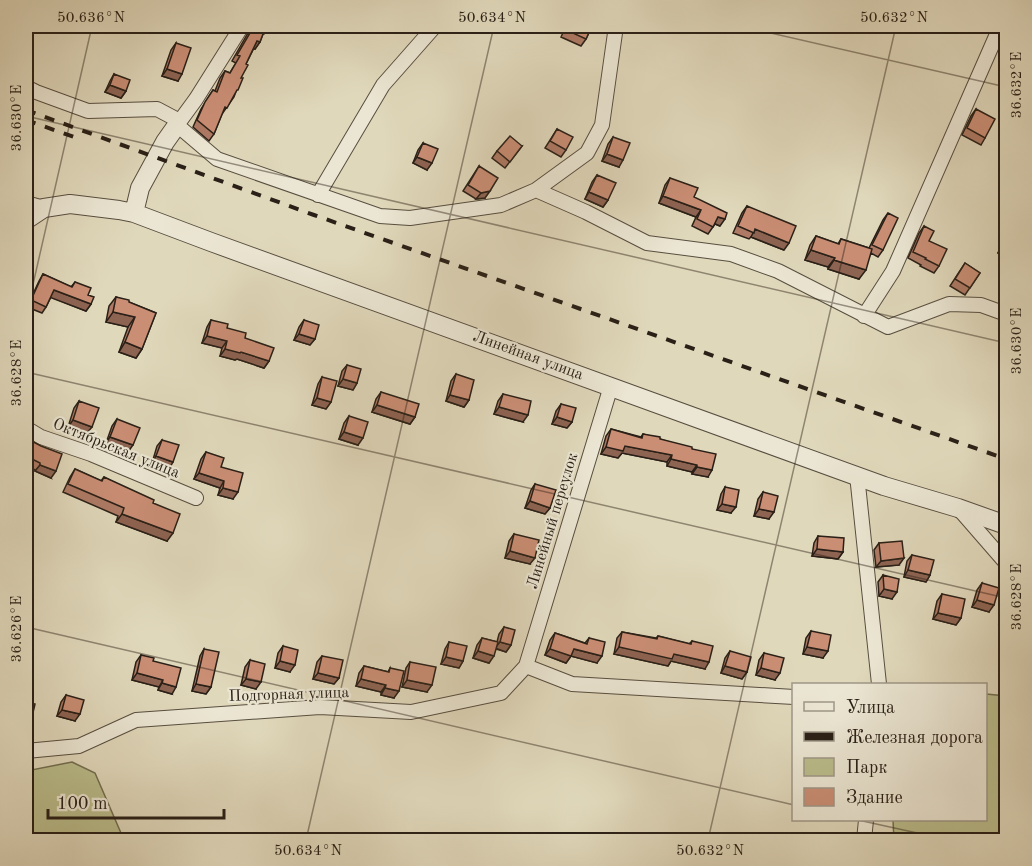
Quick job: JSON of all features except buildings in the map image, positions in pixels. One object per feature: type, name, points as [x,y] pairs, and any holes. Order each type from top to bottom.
[{"type":"street","points":[[134,213],[140,188],[165,142],[196,99],[242,26]]},
{"type":"street","points":[[318,195],[383,85],[435,26]]},
{"type":"street","points":[[26,87],[88,111],[157,109],[174,118],[177,125],[217,159],[380,216],[410,218],[501,206],[536,190],[587,153],[602,125],[616,26]]},
{"type":"street","points":[[864,316],[893,271],[997,34],[993,26]]},
{"type":"street","points":[[536,190],[647,243],[731,254],[778,271],[888,327],[949,304],[981,305],[1006,314]]},
{"type":"street","name":"Линейная улица","points":[[26,204],[44,208],[70,204],[134,213],[884,486],[1006,525]]},
{"type":"street","points":[[26,220],[44,208]]},
{"type":"street","name":"Линейный переулок","points":[[526,666],[611,386]]},
{"type":"street","name":"Октябрьская улица","points":[[26,428],[41,437],[91,454],[196,498]]},
{"type":"street","points":[[857,475],[879,683]]},
{"type":"street","points":[[958,508],[1006,563]]},
{"type":"street","points":[[526,666],[572,684],[792,697]]},
{"type":"street","name":"Подгорная улица","points":[[26,751],[79,746],[136,720],[320,708],[411,712],[501,693],[526,666]]},
{"type":"street","points":[[864,840],[866,821]]},
{"type":"green space","points":[[987,694],[1006,696],[1006,840],[894,840],[893,821],[987,821]]},
{"type":"green space","points":[[72,762],[95,773],[124,840],[26,840],[26,771]]},
{"type":"railway","points":[[26,110],[314,215],[1006,459]]},
{"type":"railway","points":[[26,120],[74,137]]}]
